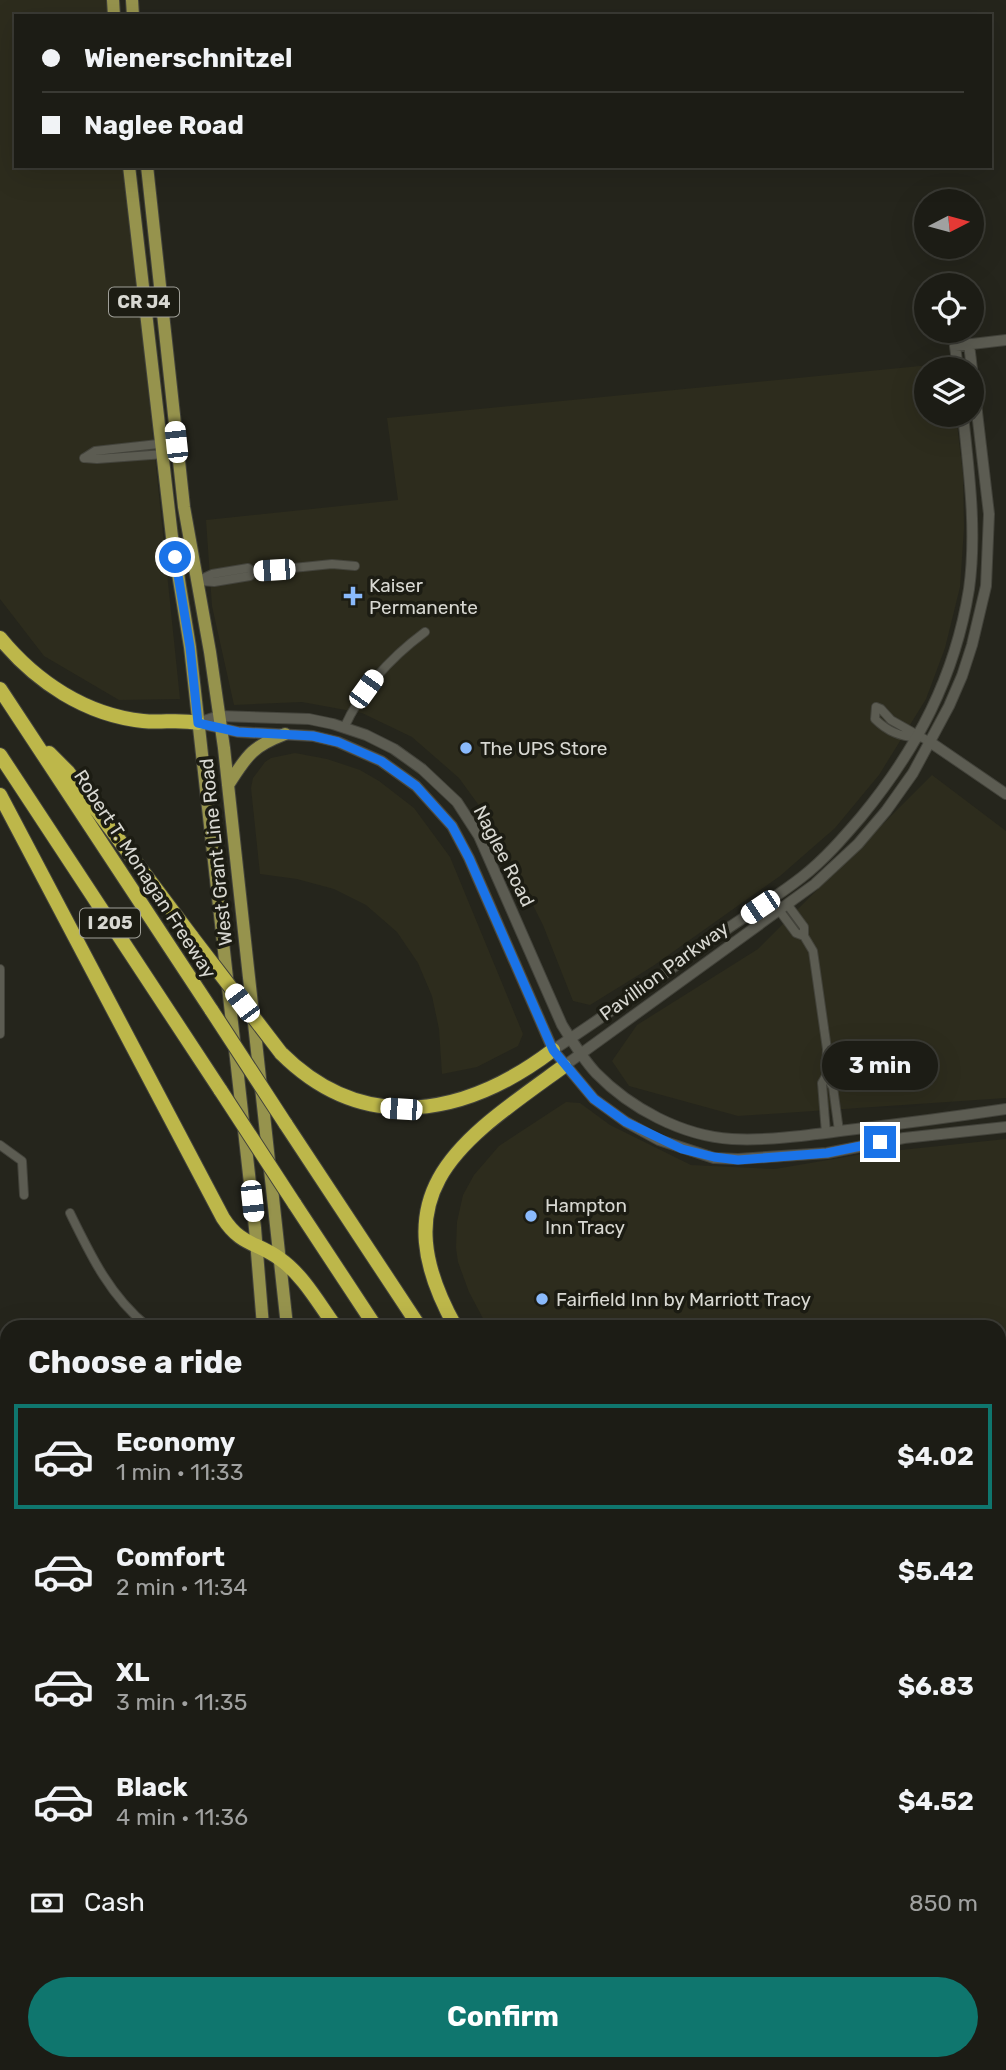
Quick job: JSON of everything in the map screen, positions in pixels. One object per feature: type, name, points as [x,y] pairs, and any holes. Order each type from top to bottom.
[{"type":"highway","points":[[0,638],[35,675],[64,695],[90,707],[140,720],[184,720],[198,723]]},
{"type":"highway","name":"Robert T. Monagan Freeway","points":[[0,689],[415,1320]]},
{"type":"highway","points":[[30,734],[68,772],[281,1053],[301,1072],[340,1095],[386,1108],[416,1109],[442,1105],[478,1094],[553,1050]]},
{"type":"highway","name":"I 205","points":[[0,755],[371,1320]]},
{"type":"highway","points":[[0,795],[223,1218],[242,1240],[279,1257],[292,1269],[330,1320]]},
{"type":"highway","points":[[452,1320],[430,1271],[426,1243],[426,1219],[435,1186],[455,1153],[469,1138],[564,1066]]},
{"type":"main road","name":"West Grant Line Road","points":[[129,168],[161,449],[190,647],[262,1320]]},
{"type":"main road","name":"West Grant Line Road","points":[[147,168],[177,447],[228,785],[286,1320]]},
{"type":"main road","points":[[956,357],[955,346],[1006,340]]},
{"type":"main road","name":"Pavillion Parkway","points":[[564,1066],[815,884],[858,844],[913,773],[950,706],[962,676],[986,586],[989,514],[969,344]]},
{"type":"main road","name":"Pavillion Parkway","points":[[553,1050],[802,877],[844,837],[890,782],[934,706],[948,670],[969,588],[972,496],[964,427]]},
{"type":"main road","name":"Naglee Road","points":[[198,723],[309,719],[344,727],[394,749],[422,769],[457,802],[479,836],[570,1039],[595,1072],[613,1088],[631,1102],[676,1126],[704,1135],[751,1139],[826,1133],[1006,1109]]},
{"type":"main road","name":"Naglee Road","points":[[220,723],[338,742],[381,761],[416,786],[452,826],[469,858],[553,1050],[594,1099],[626,1122],[682,1149],[738,1160],[827,1153],[904,1138],[1006,1127]]},
{"type":"main road","points":[[228,785],[255,748],[285,734]]},
{"type":"main road","points":[[930,742],[1006,794]]},
{"type":"street","points":[[161,449],[95,451],[84,458],[97,459],[177,447]]},
{"type":"street","points":[[197,581],[212,574],[248,568],[254,572],[332,564],[355,566]]},
{"type":"street","points":[[344,727],[354,705],[374,678],[425,632]]},
{"type":"street","points":[[918,737],[902,737],[886,730],[875,719],[876,707],[891,720],[930,742]]},
{"type":"street","points":[[783,907],[796,933],[804,936],[813,951],[827,1049],[826,1076],[822,1083],[826,1133]]},
{"type":"street","points":[[0,970],[0,1034]]},
{"type":"street","points":[[826,1076],[833,1087],[839,1131]]},
{"type":"street","points":[[0,1145],[22,1161],[24,1195]]},
{"type":"street","points":[[70,1213],[108,1286],[128,1311],[139,1320]]},
{"type":"shaded area","points":[[0,0],[108,0],[110,14],[14,14],[14,168],[125,168],[180,699],[119,700],[44,656],[0,599]]},
{"type":"shaded area","points":[[914,367],[914,427],[957,427],[963,475],[964,528],[960,587],[945,648],[926,699],[879,775],[835,828],[780,876],[653,966],[590,1005],[573,1001],[543,925],[491,822],[459,778],[412,737],[362,713],[302,702],[234,705],[212,606],[206,520],[398,500],[387,418]]},
{"type":"shaded area","points":[[295,753],[327,759],[360,770],[414,808],[450,857],[523,1034],[518,1046],[477,1067],[442,1074],[439,1029],[432,996],[418,963],[397,932],[366,905],[334,889],[297,879],[260,874],[251,788],[253,778],[271,758]]},
{"type":"shaded area","points":[[932,775],[1006,831],[1006,1098],[738,1116],[629,1086],[612,1061],[637,1025],[758,949]]},
{"type":"shaded area","points":[[566,1102],[580,1103],[610,1125],[691,1165],[775,1169],[863,1154],[1006,1139],[1006,1320],[484,1320],[469,1292],[458,1262],[457,1222],[463,1195],[474,1175],[499,1146]]},
{"type":"place","name":"Kaiser Permanente","points":[[353,596]]},
{"type":"place","name":"The UPS Store","points":[[466,748]]},
{"type":"place","name":"Hampton Inn Tracy","points":[[531,1216]]},
{"type":"place","name":"Fairfield Inn by Marriott Tracy","points":[[542,1299]]},
{"type":"route","points":[[175,557],[190,647],[198,723],[238,732],[313,736],[338,742],[381,761],[416,786],[452,826],[469,858],[553,1050],[594,1099],[626,1122],[659,1140],[714,1157],[738,1160],[827,1153],[880,1142]]}]
